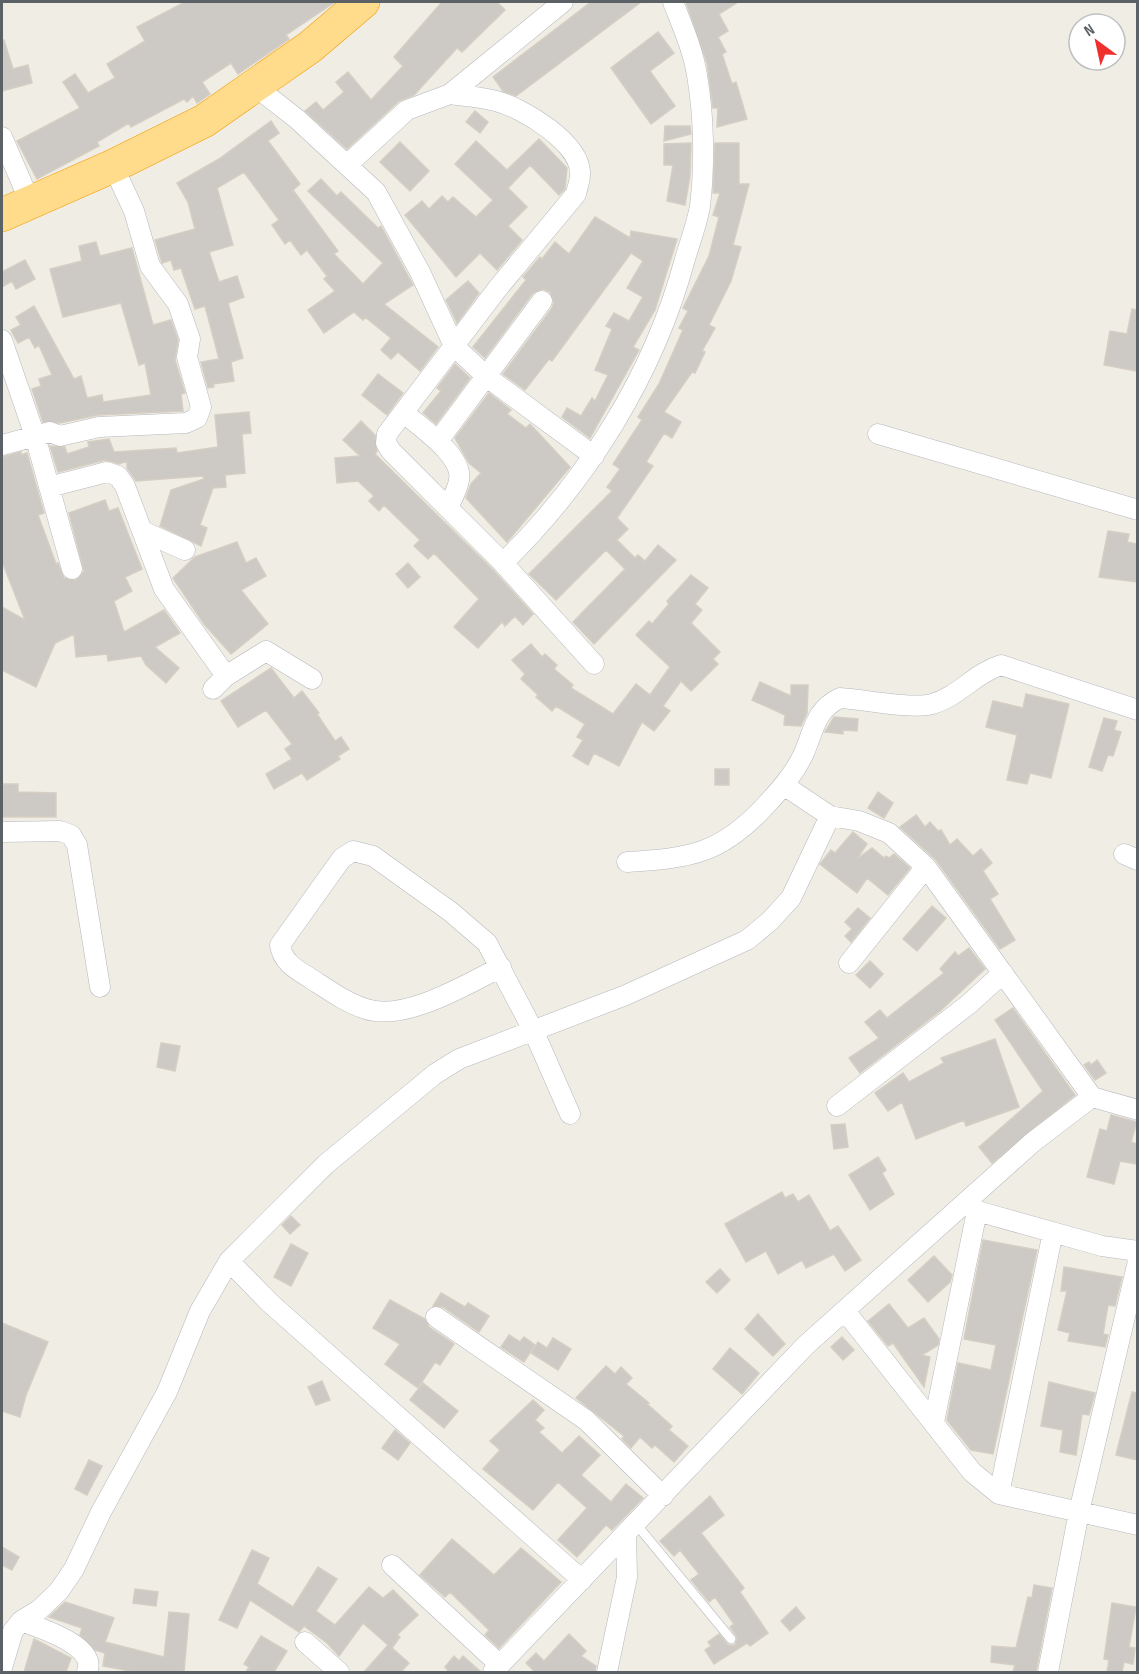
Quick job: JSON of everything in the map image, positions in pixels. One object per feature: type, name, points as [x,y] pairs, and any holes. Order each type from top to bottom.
[{"type":"highway","points":[[16,208],[113,166],[204,121],[310,46],[363,2]]},
{"type":"street","points":[[348,164],[407,110],[450,94],[563,2]]},
{"type":"street","points":[[503,563],[531,536],[594,456],[652,355],[680,279],[699,207],[702,126],[697,73],[673,2]]},
{"type":"street","points":[[255,86],[297,119],[376,192],[392,218],[454,346],[486,377],[594,456]]},
{"type":"street","points":[[450,94],[497,101],[526,112],[573,151],[580,171],[576,194],[498,288],[387,434],[386,442],[391,451],[503,563],[594,664]]},
{"type":"street","points":[[2,137],[16,208]]},
{"type":"street","points":[[2,445],[50,432],[60,436],[99,427],[186,423],[197,418],[201,407],[188,357],[190,339],[178,304],[150,266],[134,211],[113,166]]},
{"type":"street","points":[[438,441],[542,301]]},
{"type":"street","points":[[2,339],[35,436],[72,569]]},
{"type":"street","points":[[404,413],[438,441],[458,465],[459,480],[448,507]]},
{"type":"street","points":[[878,434],[1137,510]]},
{"type":"street","points":[[49,486],[107,471],[118,476],[164,589],[219,683],[266,651],[298,673],[312,679]]},
{"type":"street","points":[[142,531],[185,550]]},
{"type":"street","points":[[627,862],[676,859],[715,847],[747,826],[785,786],[803,754],[819,713],[829,703],[840,698],[930,705],[944,699],[986,670],[1000,665],[1137,710]]},
{"type":"street","points":[[785,786],[830,816],[859,821],[889,833],[926,867],[1092,1097],[1137,1110]]},
{"type":"street","points":[[2,1668],[13,1631],[21,1621],[39,1610],[59,1591],[74,1569],[101,1512],[167,1392],[200,1311],[229,1261],[326,1164],[435,1074],[459,1059],[534,1032],[626,994],[747,940],[770,921],[790,898],[830,816]]},
{"type":"street","points":[[2,832],[60,831],[71,835],[77,844],[100,987]]},
{"type":"street","points":[[501,967],[442,996],[393,1012],[368,1010],[336,995],[288,964],[281,956],[280,945],[342,858],[353,852],[373,856],[451,912],[487,943],[501,967],[534,1032],[570,1114]]},
{"type":"street","points":[[849,963],[926,867]]},
{"type":"street","points":[[837,1106],[969,1004],[1003,973]]},
{"type":"street","points":[[392,1565],[496,1669],[806,1345],[973,1207],[1033,1142],[1092,1097]]},
{"type":"street","points":[[973,1207],[1102,1246],[1137,1251]]},
{"type":"street","points":[[933,1422],[973,1207]]},
{"type":"street","points":[[999,1494],[1053,1232]]},
{"type":"street","points":[[229,1261],[270,1303],[582,1580]]},
{"type":"street","points":[[1048,1672],[1079,1512],[1137,1261]]},
{"type":"street","points":[[845,1311],[972,1472],[999,1494],[1137,1525]]},
{"type":"street","points":[[436,1317],[556,1397],[586,1420],[663,1496]]},
{"type":"street","points":[[607,1672],[627,1577],[631,1529]]},
{"type":"street","points":[[21,1621],[55,1634],[79,1648],[88,1657],[90,1666],[87,1672]]},
{"type":"street","points":[[305,1642],[339,1672]]},
{"type":"lane","points":[[631,1529],[731,1640]]},
{"type":"building","points":[[185,2],[335,2],[286,35],[289,39],[238,74],[231,63],[202,82],[210,94],[197,103],[193,96],[187,102],[184,99],[131,127],[129,123],[97,142],[99,146],[37,179],[17,141],[80,108],[63,82],[75,74],[88,93],[115,78],[107,64],[145,41],[137,27]]},
{"type":"building","points":[[442,2],[497,2],[505,10],[462,52],[457,48],[414,95],[399,101],[347,149],[305,111],[316,102],[323,110],[344,92],[336,82],[348,72],[371,100],[403,66],[394,57]]},
{"type":"building","points":[[591,2],[641,2],[516,96],[503,91],[493,77]]},
{"type":"building","points":[[686,2],[738,2],[719,14],[728,31],[718,37],[726,52],[722,54],[732,84],[736,82],[747,119],[717,127],[718,108],[713,108],[707,63]]},
{"type":"building","points":[[658,32],[674,53],[650,71],[675,106],[651,124],[611,68]]},
{"type":"building","points":[[2,40],[4,40],[13,69],[28,65],[32,83],[2,91]]},
{"type":"building","points":[[475,111],[488,122],[480,133],[466,122]]},
{"type":"building","points":[[271,121],[279,133],[268,141],[300,184],[293,190],[338,251],[334,254],[363,284],[383,263],[308,191],[321,179],[337,196],[341,192],[378,228],[381,226],[413,285],[384,304],[438,347],[420,371],[398,352],[391,359],[381,350],[391,338],[365,317],[363,320],[354,312],[324,333],[308,310],[335,291],[324,279],[327,276],[307,250],[301,255],[290,240],[285,244],[272,225],[279,220],[244,172],[217,188],[233,245],[209,252],[219,282],[237,276],[244,297],[228,303],[243,358],[231,362],[234,381],[213,384],[214,387],[208,388],[201,362],[219,359],[205,306],[195,309],[181,268],[174,270],[171,260],[162,263],[155,240],[195,229],[188,202],[177,183],[219,159]]},
{"type":"building","points":[[665,126],[690,126],[691,134],[664,141]]},
{"type":"building","points":[[539,139],[567,168],[565,189],[559,195],[530,165],[508,188],[527,207],[508,226],[522,240],[497,270],[480,253],[456,277],[405,215],[422,201],[429,209],[442,196],[448,202],[453,197],[476,217],[493,200],[455,164],[476,141],[507,170]]},
{"type":"building","points":[[400,142],[429,171],[410,191],[380,162]]},
{"type":"building","points":[[691,143],[690,176],[685,205],[667,201],[673,165],[664,165],[664,144]]},
{"type":"building","points":[[715,143],[739,143],[739,184],[749,184],[733,245],[741,247],[731,281],[709,325],[715,328],[702,351],[705,352],[695,373],[692,372],[664,412],[681,422],[672,438],[664,433],[646,462],[653,466],[617,518],[628,529],[617,540],[635,558],[638,555],[645,561],[658,545],[676,560],[594,644],[573,622],[625,569],[606,550],[556,600],[529,574],[612,491],[607,487],[620,469],[613,464],[642,420],[638,417],[659,384],[683,330],[679,328],[688,311],[683,308],[709,256],[719,217],[713,215],[720,193],[713,193]]},
{"type":"building","points":[[595,217],[630,238],[631,231],[677,239],[655,310],[633,347],[639,350],[590,438],[562,417],[567,408],[581,416],[592,398],[595,401],[608,375],[595,370],[612,329],[606,326],[614,313],[629,321],[643,297],[627,288],[643,261],[631,253],[552,361],[549,359],[525,390],[503,374],[552,308],[554,302],[550,292],[543,289],[533,293],[485,358],[473,347],[526,280],[523,277],[540,257],[542,259],[555,242],[569,254]]},
{"type":"building","points":[[96,242],[100,256],[132,248],[153,325],[171,320],[178,340],[175,360],[185,393],[181,394],[183,411],[98,415],[60,423],[43,422],[32,389],[41,386],[39,379],[52,375],[39,345],[35,348],[29,337],[18,343],[11,330],[21,325],[16,317],[34,306],[74,379],[81,376],[87,398],[102,395],[103,402],[151,395],[145,363],[139,365],[121,303],[63,317],[50,269],[82,261],[79,246]]},
{"type":"building","points":[[25,260],[35,279],[16,289],[12,281],[2,287],[2,272]]},
{"type":"building","points":[[468,281],[479,293],[457,323],[446,300]]},
{"type":"building","points":[[1132,309],[1137,310],[1137,371],[1104,365],[1110,331],[1127,334]]},
{"type":"building","points":[[455,364],[470,378],[436,424],[423,413],[441,391],[437,388]]},
{"type":"building","points":[[378,374],[403,393],[387,415],[362,395]]},
{"type":"building","points":[[489,393],[511,410],[507,414],[526,428],[530,424],[570,467],[507,542],[466,498],[471,484],[481,473],[469,463],[455,438]]},
{"type":"building","points":[[249,412],[251,433],[242,434],[245,473],[225,475],[226,487],[213,488],[200,525],[207,528],[201,546],[160,526],[171,490],[204,479],[203,476],[136,481],[127,468],[127,461],[119,464],[105,460],[58,472],[50,446],[65,447],[67,454],[89,447],[88,442],[109,439],[114,452],[176,448],[177,453],[218,447],[215,415]]},
{"type":"building","points":[[361,421],[375,435],[377,451],[375,454],[494,571],[533,614],[523,625],[515,616],[505,626],[502,622],[478,648],[454,627],[479,599],[434,553],[428,559],[414,546],[420,540],[384,505],[379,511],[369,501],[374,496],[358,481],[337,483],[335,458],[360,456],[343,440]]},
{"type":"building","points":[[21,452],[21,455],[27,453],[44,513],[38,515],[56,564],[58,563],[64,578],[76,580],[84,571],[69,513],[105,500],[109,511],[118,508],[142,569],[125,577],[132,591],[114,601],[124,632],[164,610],[180,633],[155,647],[179,668],[166,683],[146,665],[141,656],[108,661],[107,654],[76,657],[74,634],[55,643],[36,687],[2,670],[2,607],[25,620],[2,561],[2,457]]},
{"type":"building","points":[[1108,531],[1129,534],[1127,542],[1137,544],[1137,582],[1099,577]]},
{"type":"building","points":[[237,542],[246,563],[256,558],[266,576],[241,590],[268,624],[231,654],[204,624],[173,578],[195,557]]},
{"type":"building","points":[[408,563],[420,577],[408,588],[396,574]]},
{"type":"building","points":[[691,575],[708,588],[695,604],[702,610],[691,623],[720,652],[713,659],[718,664],[691,691],[681,681],[663,706],[670,711],[654,731],[642,722],[619,766],[594,753],[588,765],[573,756],[583,740],[577,737],[585,724],[556,706],[552,711],[536,697],[538,695],[521,679],[525,674],[512,660],[531,644],[542,657],[545,654],[557,665],[554,669],[573,685],[571,688],[613,714],[636,684],[650,695],[670,667],[636,635],[649,621],[652,624],[669,604],[667,601]]},
{"type":"building","points":[[271,668],[294,698],[302,691],[319,713],[317,714],[335,741],[341,737],[349,749],[338,756],[340,759],[307,780],[302,773],[274,789],[266,774],[292,759],[285,749],[292,744],[266,710],[238,727],[221,701]]},
{"type":"building","points":[[760,682],[791,696],[791,685],[808,685],[807,713],[801,726],[784,725],[785,715],[752,700]]},
{"type":"building","points":[[1026,694],[1069,704],[1051,778],[1030,773],[1027,784],[1007,780],[1017,735],[986,727],[993,701],[1023,708]]},
{"type":"building","points":[[834,717],[858,719],[857,731],[843,730],[843,734],[825,732]]},
{"type":"building","points":[[1104,718],[1117,721],[1114,730],[1121,732],[1113,756],[1108,755],[1102,771],[1089,767]]},
{"type":"building","points":[[715,769],[729,769],[729,785],[715,785]]},
{"type":"building","points":[[2,784],[18,784],[18,792],[56,793],[56,817],[2,817]]},
{"type":"building","points":[[878,792],[893,803],[884,818],[868,808]]},
{"type":"building","points":[[916,815],[925,827],[930,822],[938,831],[941,830],[950,845],[957,839],[973,856],[981,849],[992,863],[983,871],[998,894],[990,899],[1015,940],[1000,949],[936,860],[900,827]]},
{"type":"building","points":[[853,832],[867,844],[857,859],[872,848],[884,858],[886,856],[889,858],[894,854],[910,868],[888,895],[867,878],[857,893],[820,864],[831,850],[835,853]]},
{"type":"building","points":[[932,906],[946,918],[917,951],[903,939]]},
{"type":"building","points":[[858,908],[870,918],[851,942],[845,936],[852,929],[845,922]]},
{"type":"building","points":[[969,948],[985,969],[940,1011],[860,1073],[849,1058],[879,1038],[865,1022],[880,1010],[887,1018],[944,973],[940,969],[955,952],[958,956]]},
{"type":"building","points":[[870,961],[883,974],[870,988],[856,975]]},
{"type":"building","points":[[1013,1008],[1075,1095],[992,1163],[979,1147],[1043,1091],[995,1020]]},
{"type":"building","points":[[995,1039],[1019,1107],[966,1126],[964,1120],[916,1139],[902,1102],[888,1111],[875,1093],[903,1073],[909,1082],[944,1063],[941,1058]]},
{"type":"building","points":[[161,1043],[180,1046],[175,1071],[157,1067]]},
{"type":"building","points":[[1097,1060],[1106,1073],[1095,1080],[1084,1065],[1089,1062],[1091,1065]]},
{"type":"building","points":[[1111,1115],[1137,1122],[1131,1142],[1137,1144],[1137,1164],[1120,1161],[1114,1184],[1087,1177],[1100,1129],[1107,1131]]},
{"type":"building","points":[[845,1124],[848,1147],[834,1149],[831,1125]]},
{"type":"building","points":[[878,1157],[886,1170],[882,1173],[894,1194],[870,1210],[849,1175]]},
{"type":"building","points":[[782,1192],[785,1198],[793,1194],[798,1202],[809,1195],[830,1231],[838,1226],[861,1260],[845,1271],[834,1254],[806,1268],[802,1260],[778,1274],[766,1251],[746,1262],[725,1224]]},
{"type":"building","points":[[291,1216],[300,1225],[290,1234],[282,1225]]},
{"type":"building","points":[[983,1240],[1037,1250],[993,1454],[971,1450],[947,1420],[958,1363],[991,1370],[996,1345],[964,1339]]},
{"type":"building","points":[[291,1244],[308,1253],[291,1286],[274,1277]]},
{"type":"building","points":[[934,1256],[952,1275],[950,1282],[928,1302],[908,1280]]},
{"type":"building","points":[[1064,1267],[1122,1277],[1115,1306],[1108,1305],[1103,1334],[1108,1335],[1105,1347],[1068,1341],[1070,1333],[1058,1330],[1067,1291],[1061,1291]]},
{"type":"building","points":[[720,1269],[730,1280],[717,1293],[706,1282]]},
{"type":"building","points":[[441,1293],[465,1307],[468,1303],[489,1316],[479,1332],[443,1307],[433,1306]]},
{"type":"building","points":[[390,1300],[425,1319],[429,1327],[454,1344],[440,1365],[435,1362],[418,1388],[385,1364],[400,1344],[373,1328]]},
{"type":"building","points":[[889,1304],[908,1328],[924,1318],[939,1339],[938,1345],[922,1355],[930,1357],[924,1387],[893,1343],[888,1346],[868,1321]]},
{"type":"building","points":[[758,1314],[785,1344],[773,1356],[745,1329]]},
{"type":"building","points":[[2,1323],[48,1342],[26,1395],[20,1417],[2,1411]]},
{"type":"building","points":[[509,1335],[520,1342],[524,1337],[535,1345],[524,1362],[501,1347]]},
{"type":"building","points":[[842,1337],[854,1350],[843,1360],[831,1347]]},
{"type":"building","points":[[553,1338],[571,1349],[558,1370],[531,1353],[538,1342],[547,1348]]},
{"type":"building","points":[[730,1348],[759,1373],[742,1394],[713,1369]]},
{"type":"building","points":[[606,1366],[615,1374],[621,1367],[632,1378],[626,1384],[672,1426],[669,1430],[688,1446],[674,1462],[655,1445],[652,1448],[640,1437],[631,1448],[622,1439],[624,1436],[576,1398]]},
{"type":"building","points":[[322,1381],[330,1400],[316,1405],[308,1387]]},
{"type":"building","points":[[1049,1382],[1095,1393],[1089,1415],[1082,1414],[1076,1455],[1060,1452],[1063,1430],[1041,1426]]},
{"type":"building","points":[[423,1383],[458,1411],[444,1428],[410,1400]]},
{"type":"building","points":[[1132,1392],[1137,1393],[1137,1460],[1116,1455]]},
{"type":"building","points":[[533,1400],[544,1410],[535,1420],[544,1428],[539,1432],[562,1453],[579,1436],[600,1455],[581,1475],[611,1502],[626,1484],[643,1498],[612,1530],[606,1525],[577,1557],[558,1540],[587,1508],[558,1482],[533,1510],[483,1469],[500,1450],[490,1441]]},
{"type":"building","points":[[395,1430],[410,1443],[398,1460],[382,1448]]},
{"type":"building","points":[[89,1460],[102,1466],[87,1495],[75,1489]]},
{"type":"building","points":[[710,1496],[724,1515],[701,1533],[744,1588],[740,1592],[768,1633],[750,1646],[747,1643],[714,1664],[705,1650],[711,1646],[708,1642],[719,1634],[728,1645],[735,1645],[737,1637],[730,1627],[734,1624],[715,1597],[709,1602],[691,1580],[699,1574],[680,1550],[674,1556],[660,1541]]},
{"type":"building","points":[[452,1539],[494,1575],[521,1548],[561,1582],[499,1648],[485,1635],[489,1630],[450,1592],[445,1597],[420,1575]]},
{"type":"building","points":[[2,1547],[19,1557],[12,1570],[2,1565]]},
{"type":"building","points":[[252,1550],[269,1558],[257,1584],[293,1607],[318,1567],[337,1579],[316,1611],[335,1625],[369,1587],[383,1598],[393,1590],[418,1615],[397,1635],[400,1637],[392,1648],[409,1663],[401,1672],[364,1672],[388,1645],[363,1623],[339,1656],[327,1643],[304,1626],[299,1632],[250,1600],[237,1628],[219,1620]]},
{"type":"building","points":[[1034,1585],[1052,1588],[1036,1672],[1013,1672],[1015,1665],[991,1662],[992,1646],[1016,1648],[1028,1597],[1032,1598]]},
{"type":"building","points":[[135,1589],[158,1592],[156,1606],[133,1603]]},
{"type":"building","points":[[65,1602],[114,1618],[105,1642],[164,1657],[169,1612],[189,1614],[184,1672],[135,1672],[103,1666],[105,1653],[95,1650],[80,1635],[82,1628],[49,1617]]},
{"type":"building","points":[[1112,1603],[1136,1607],[1129,1647],[1135,1648],[1133,1664],[1124,1662],[1122,1672],[1107,1672],[1109,1660],[1104,1659]]},
{"type":"building","points":[[796,1607],[805,1618],[790,1631],[781,1621]]},
{"type":"building","points":[[569,1634],[586,1651],[581,1656],[596,1666],[595,1672],[533,1672],[526,1663],[536,1653],[544,1661]]},
{"type":"building","points":[[261,1636],[287,1651],[274,1672],[246,1672],[249,1667],[244,1664]]},
{"type":"building","points":[[34,1639],[71,1658],[66,1672],[24,1672]]},
{"type":"building","points":[[454,1656],[459,1661],[463,1656],[481,1672],[449,1672],[445,1667]]}]
